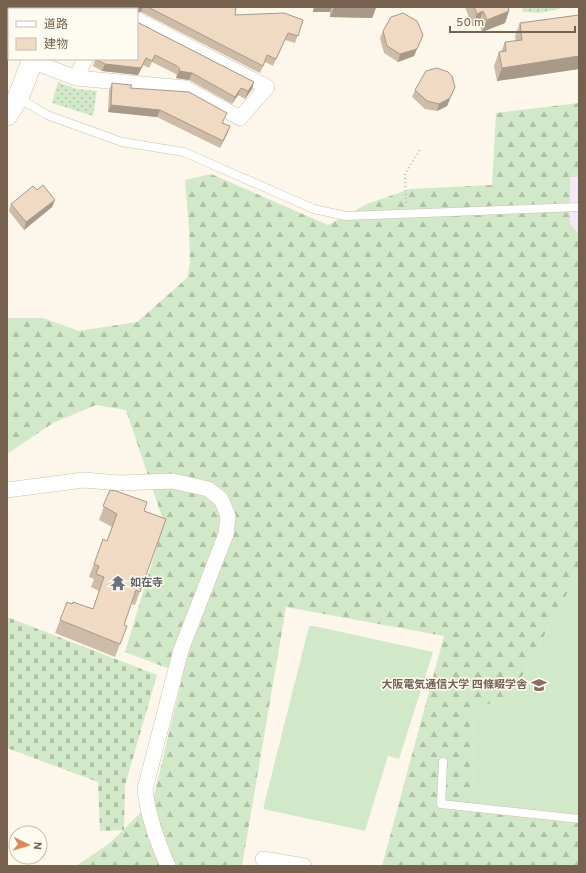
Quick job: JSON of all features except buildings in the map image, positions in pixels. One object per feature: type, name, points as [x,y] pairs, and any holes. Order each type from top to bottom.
[{"type":"street","points":[[13,107],[32,60],[76,78],[185,88],[240,118],[267,87],[138,21]]},
{"type":"street","points":[[76,78],[85,60]]},
{"type":"street","points":[[7,490],[84,480],[119,483],[173,481],[208,489],[221,499],[228,516],[226,534],[181,650],[145,789],[147,810],[157,842],[168,866]]},
{"type":"street","points":[[263,859],[304,866]]},
{"type":"lane","points":[[13,107],[47,115],[122,142],[184,152],[314,209],[346,216],[579,206]]},
{"type":"lane","points":[[443,762],[441,804],[579,819]]},
{"type":"path","points":[[406,210],[406,174],[421,148]]},
{"type":"shaded area","points":[[579,174],[579,261],[555,177]]},
{"type":"green space","points":[[522,7],[567,7],[540,13],[523,12]]},
{"type":"green space","points":[[58,82],[77,89],[97,91],[93,116],[52,103]]},
{"type":"green space","points":[[579,103],[579,177],[570,177],[570,224],[579,234],[579,575],[567,594],[511,697],[498,703],[473,704],[474,796],[579,816],[579,866],[382,866],[444,636],[286,607],[242,866],[76,866],[110,843],[153,800],[183,674],[125,652],[164,523],[126,410],[96,405],[53,423],[7,454],[7,318],[43,318],[79,331],[137,322],[187,278],[190,262],[185,180],[211,174],[328,225],[367,204],[410,189],[492,185],[496,113]]},
{"type":"green space","name":"大阪電気通信大学 四條畷学舎","points":[[579,575],[579,816],[484,808],[474,796],[473,704],[498,703],[511,697],[567,594]]},
{"type":"green space","points":[[7,617],[157,675],[125,785],[124,830],[100,831],[98,782],[7,748]]},
{"type":"green space","points":[[309,626],[433,652],[399,759],[388,756],[365,831],[263,809]]},
{"type":"place","name":"如在寺","points":[[118,583]]},
{"type":"place","name":"大阪電気通信大学 四條畷学舎","points":[[539,685]]}]
